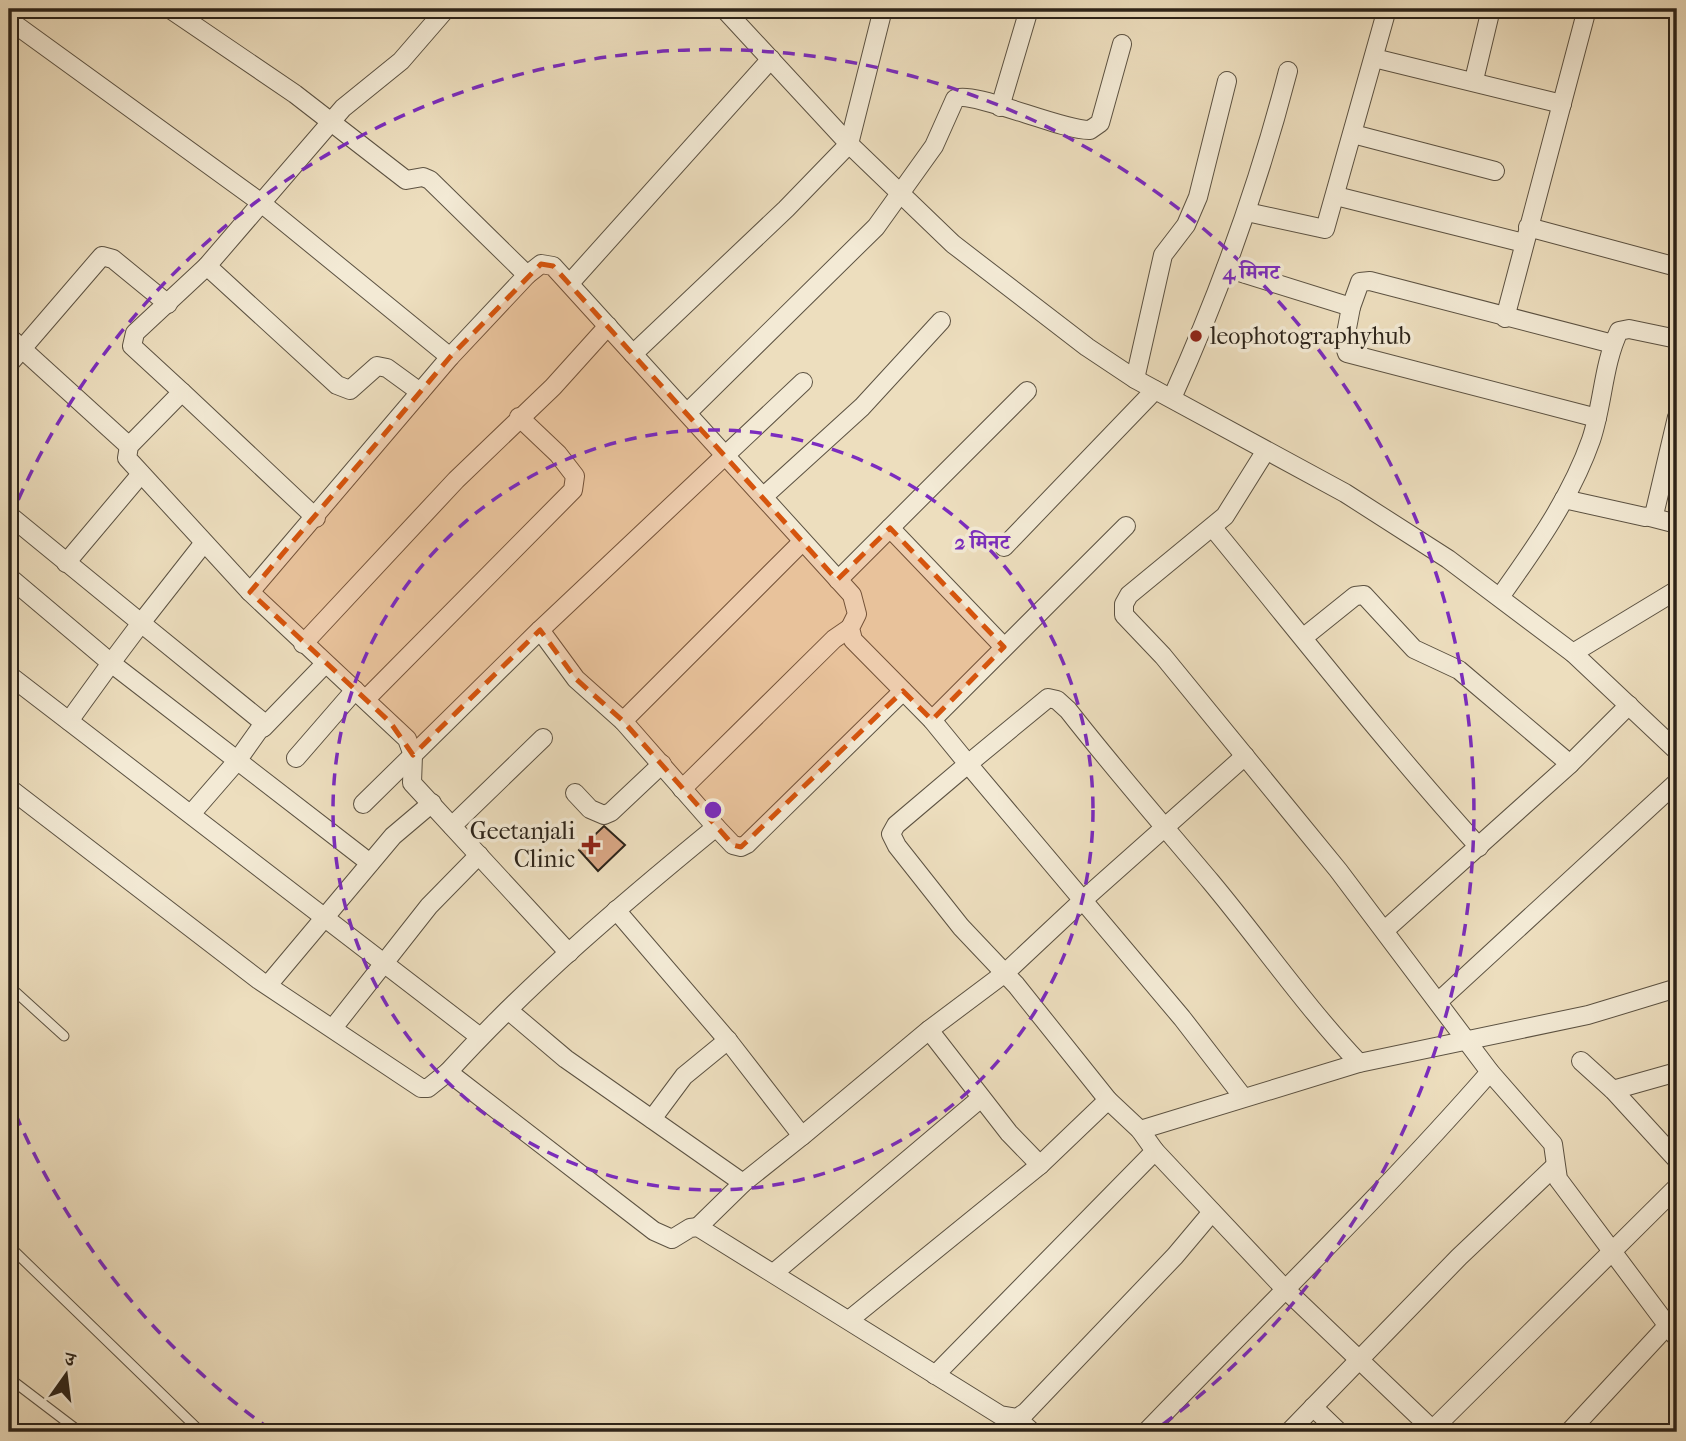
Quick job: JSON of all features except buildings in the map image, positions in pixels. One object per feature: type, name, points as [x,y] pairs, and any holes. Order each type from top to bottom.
[{"type":"street","points":[[170,9],[295,94],[407,180],[423,177],[430,180],[527,275]]},
{"type":"street","points":[[316,518],[132,346],[135,333],[207,266],[343,108],[401,61],[446,9]]},
{"type":"street","points":[[724,9],[849,144],[953,244],[1087,347],[1135,379],[1383,517],[1500,597],[1573,653],[1677,751]]},
{"type":"street","points":[[633,354],[786,209],[849,144],[883,9]]},
{"type":"street","points":[[1247,212],[1322,230],[1328,223],[1387,9]]},
{"type":"street","points":[[1474,80],[1491,9]]},
{"type":"street","points":[[1505,318],[1587,9]]},
{"type":"street","points":[[1000,107],[1027,16]]},
{"type":"street","points":[[9,20],[260,202],[450,357]]},
{"type":"street","points":[[688,412],[855,251],[938,140],[955,99],[965,95],[1084,130],[1094,129],[1100,123],[1122,44]]},
{"type":"street","points":[[1374,58],[1474,80],[1562,104]]},
{"type":"street","points":[[570,283],[771,59]]},
{"type":"street","points":[[1172,398],[1247,212],[1288,71]]},
{"type":"street","points":[[1135,379],[1163,255],[1186,225],[1198,197],[1227,81]]},
{"type":"street","points":[[1353,134],[1495,171]]},
{"type":"street","points":[[1336,196],[1677,267]]},
{"type":"street","points":[[9,363],[15,343],[102,256],[113,260],[168,304]]},
{"type":"street","points":[[250,592],[316,518],[450,357],[527,275],[545,262],[570,283],[688,412],[856,603],[857,618],[850,628],[834,639],[682,789]]},
{"type":"street","points":[[207,266],[337,385],[350,390],[377,366],[387,368],[420,392]]},
{"type":"street","points":[[1226,268],[1352,307]]},
{"type":"street","points":[[1597,418],[1347,353],[1344,344],[1352,307],[1358,286],[1364,280],[1613,344]]},
{"type":"street","points":[[764,496],[862,407],[941,321]]},
{"type":"street","points":[[303,644],[456,480],[608,326]]},
{"type":"street","points":[[1500,597],[1564,499],[1583,463],[1597,418],[1613,344],[1623,329],[1677,339]]},
{"type":"street","points":[[15,343],[129,446]]},
{"type":"street","points":[[363,804],[540,630],[803,383]]},
{"type":"street","points":[[1004,547],[1155,390]]},
{"type":"street","points":[[838,580],[1027,391]]},
{"type":"street","points":[[182,392],[129,446],[127,458],[203,544],[250,592],[407,739],[413,755],[411,780],[569,953]]},
{"type":"street","points":[[296,758],[573,490],[575,476],[558,454],[519,417]]},
{"type":"street","points":[[1650,517],[1656,510],[1677,417]]},
{"type":"street","points":[[1265,452],[1225,516],[1129,595],[1124,610],[1385,930],[1490,1072],[1553,1144],[1556,1149],[1555,1167],[1558,1179],[1673,1332],[1569,1432]]},
{"type":"street","points":[[66,563],[141,474]]},
{"type":"street","points":[[1564,499],[1677,524]]},
{"type":"street","points":[[9,515],[263,721],[263,728]]},
{"type":"street","points":[[932,720],[1126,526]]},
{"type":"street","points":[[890,528],[1004,647]]},
{"type":"street","points":[[1213,528],[1304,637],[1358,708],[1479,847]]},
{"type":"street","points":[[623,720],[802,542]]},
{"type":"street","points":[[69,721],[203,544]]},
{"type":"street","points":[[9,578],[111,663],[370,863]]},
{"type":"street","points":[[1573,653],[1677,590]]},
{"type":"street","points":[[1304,637],[1354,596],[1364,596],[1414,649],[1460,670],[1570,764]]},
{"type":"street","points":[[850,628],[853,640],[932,720],[1182,1018],[1243,1097]]},
{"type":"street","points":[[540,630],[576,679],[623,720],[716,827],[733,845],[741,847],[904,691]]},
{"type":"street","points":[[191,814],[263,728],[325,664]]},
{"type":"street","points":[[9,675],[480,1037]]},
{"type":"street","points":[[1359,1063],[1297,991],[1209,880],[1163,829],[1068,710],[1053,698],[1040,703],[896,825],[891,834],[897,846],[961,927],[1005,973],[1108,1100],[1140,1130],[1155,1151],[1284,1288],[1360,1358],[1433,1431],[1677,1187]]},
{"type":"street","points":[[1385,930],[1570,764],[1629,705]]},
{"type":"street","points":[[452,826],[543,738]]},
{"type":"street","points":[[448,1072],[654,1231],[672,1239],[698,1227],[743,1183],[929,1030],[1005,973],[1245,757]]},
{"type":"street","points":[[575,793],[590,809],[604,815],[611,812],[662,764]]},
{"type":"street","points":[[1439,1001],[1677,782]]},
{"type":"street","points":[[9,788],[268,985],[421,1088],[428,1088],[448,1072],[508,1010],[616,910],[716,827]]},
{"type":"street","points":[[268,985],[393,836],[432,803]]},
{"type":"street","points":[[333,1028],[429,906],[479,855]]},
{"type":"street","points":[[616,910],[728,1040],[802,1136]]},
{"type":"street","points":[[1140,1130],[1359,1063],[1588,1015],[1677,988]]},
{"type":"street","points":[[508,1010],[566,1059],[743,1183]]},
{"type":"street","points":[[929,1030],[981,1098],[1040,1165]]},
{"type":"street","points":[[652,1119],[684,1076],[728,1040]]},
{"type":"street","points":[[1581,1061],[1613,1090],[1677,1160]]},
{"type":"street","points":[[1146,1432],[1284,1288],[1367,1208],[1490,1072]]},
{"type":"street","points":[[1613,1090],[1677,1072]]},
{"type":"street","points":[[775,1272],[981,1098]]},
{"type":"street","points":[[849,1320],[1040,1165],[1108,1100]]},
{"type":"street","points":[[935,1375],[1155,1151]]},
{"type":"street","points":[[1289,1432],[1459,1258],[1555,1167]]},
{"type":"street","points":[[1017,1418],[1118,1315],[1212,1212]]},
{"type":"street","points":[[698,1227],[775,1272],[1000,1415],[1017,1418],[1032,1432]]},
{"type":"street","points":[[1313,1407],[1339,1432]]},
{"type":"lane","points":[[9,986],[64,1036]]},
{"type":"lane","points":[[9,1246],[201,1432]]},
{"type":"lane","points":[[9,1378],[80,1432]]},
{"type":"highlighted area","points":[[541,264],[553,266],[837,580],[890,528],[1004,647],[932,720],[903,691],[741,847],[733,845],[623,721],[576,679],[540,630],[413,755],[390,722],[250,592],[450,357]]},
{"type":"place","name":"leophotographyhub","points":[[1196,336]]},
{"type":"place","name":"Geetanjali Clinic","points":[[591,845]]}]
